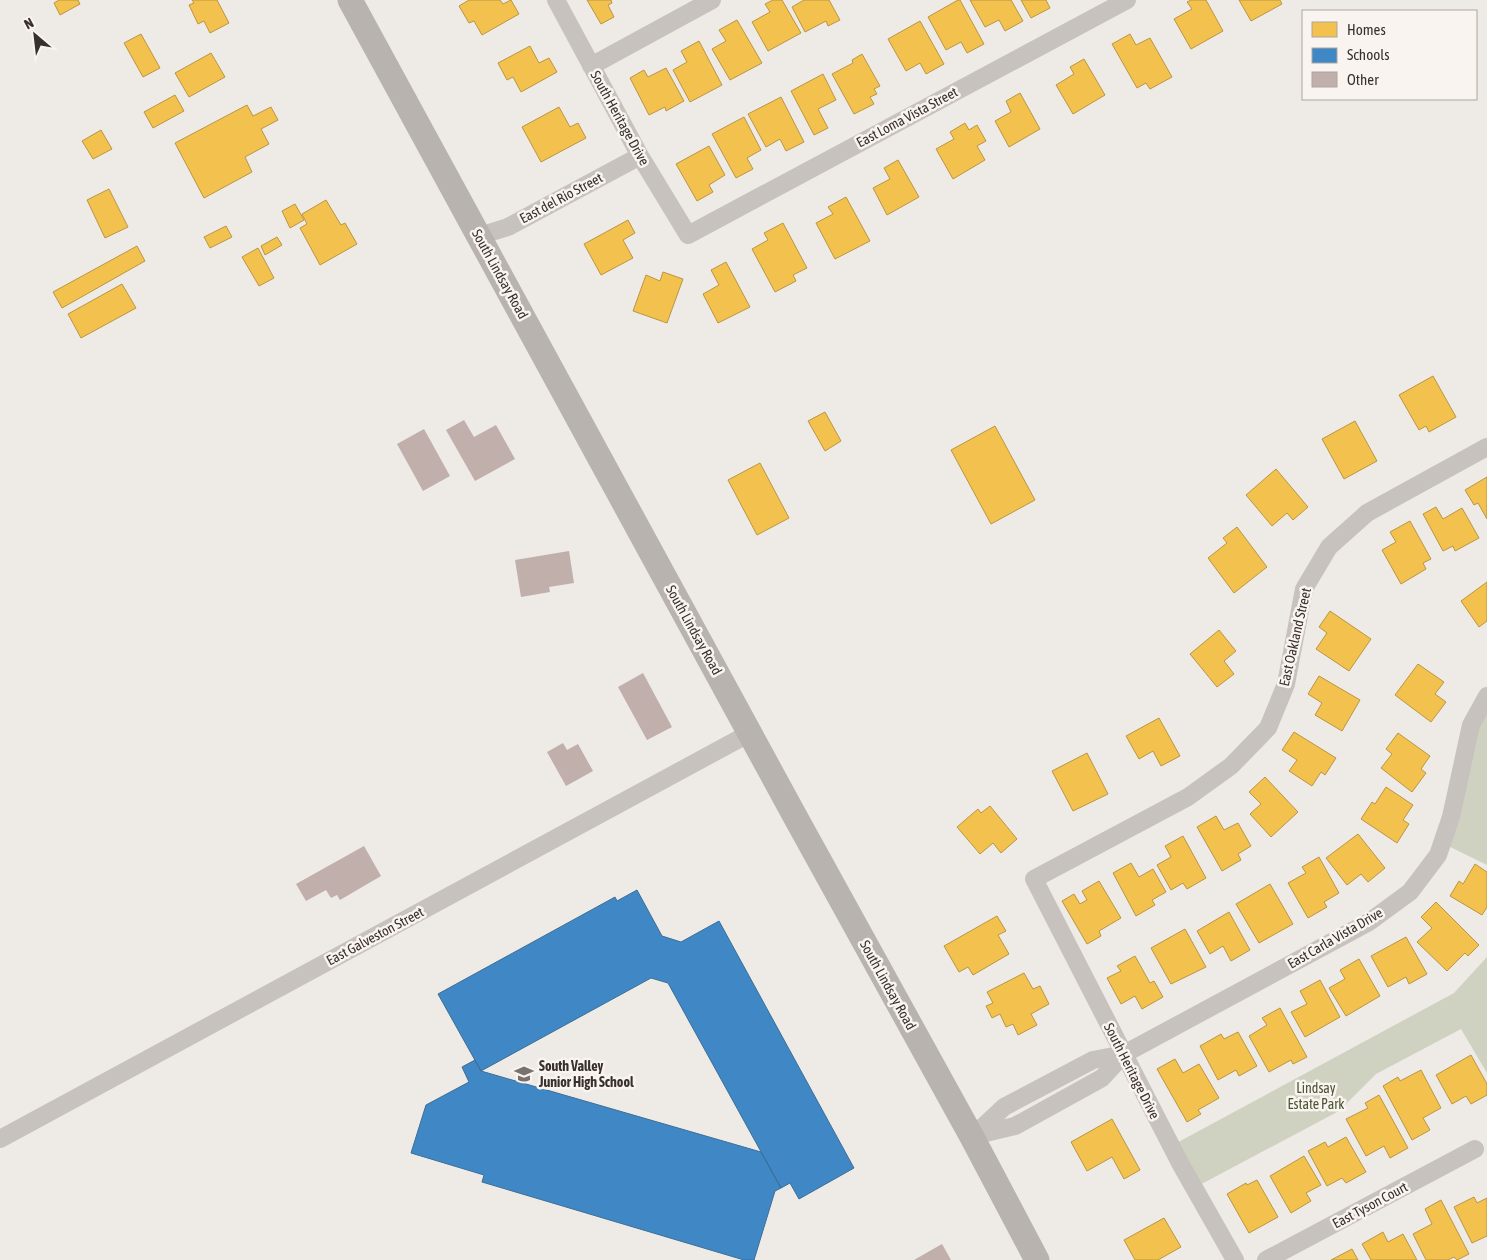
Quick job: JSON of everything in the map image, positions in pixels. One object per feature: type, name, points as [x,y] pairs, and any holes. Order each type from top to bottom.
[{"type":"main road","name":"South Lindsay Road","points":[[350,0],[972,1136],[1037,1260]]},
{"type":"street","name":"South Heritage Drive","points":[[556,0],[640,156],[688,235]]},
{"type":"street","points":[[590,66],[712,0]]},
{"type":"street","name":"East Loma Vista Street","points":[[688,235],[1127,0]]},
{"type":"street","name":"East del Rio Street","points":[[479,236],[508,226],[640,156]]},
{"type":"street","name":"East Oakland Street","points":[[1034,879],[1188,798],[1231,766],[1268,728],[1286,684],[1304,589],[1329,547],[1366,513],[1487,447]]},
{"type":"street","name":"East Carla Vista Drive","points":[[972,1136],[1004,1107],[1093,1060],[1124,1054],[1369,922],[1410,892],[1438,854],[1450,817],[1471,725],[1487,696]]},
{"type":"street","name":"East Galveston Street","points":[[0,1140],[750,733]]},
{"type":"street","name":"South Heritage Drive","points":[[1034,879],[1180,1162],[1235,1260]]},
{"type":"street","name":"East Tyson Court","points":[[1266,1260],[1475,1149]]},
{"type":"green space","points":[[1487,696],[1487,865],[1442,843]]},
{"type":"green space","name":"Lindsay Estate Park","points":[[1487,957],[1487,1073],[1461,1029],[1376,1074],[1339,1111],[1194,1188],[1171,1146],[1454,993]]},
{"type":"building: Homes","points":[[59,0],[78,0],[80,4],[60,15],[54,3]]},
{"type":"building: Homes","points":[[192,0],[217,0],[229,23],[210,33],[204,21],[198,24],[189,5],[194,3]]},
{"type":"building: Homes","points":[[469,0],[500,0],[503,4],[511,0],[519,14],[482,35],[474,21],[469,23],[459,6]]},
{"type":"building: Homes","points":[[587,0],[611,0],[612,3],[608,5],[614,17],[601,24]]},
{"type":"building: Homes","points":[[773,0],[782,0],[801,33],[768,51],[752,22],[770,12],[765,4]]},
{"type":"building: Homes","points":[[804,0],[829,0],[840,20],[828,26],[826,21],[805,32],[792,7]]},
{"type":"building: Homes","points":[[960,0],[984,44],[967,53],[961,42],[946,50],[928,17]]},
{"type":"building: Homes","points":[[970,0],[1011,0],[1023,21],[1005,31],[999,20],[985,27]]},
{"type":"building: Homes","points":[[1021,0],[1046,0],[1050,8],[1031,18]]},
{"type":"building: Homes","points":[[1191,0],[1206,0],[1223,31],[1191,49],[1174,19],[1192,9],[1187,2]]},
{"type":"building: Homes","points":[[1239,0],[1280,0],[1282,4],[1251,21]]},
{"type":"building: Homes","points":[[737,20],[762,63],[730,80],[712,49],[726,41],[719,30]]},
{"type":"building: Homes","points":[[920,21],[944,64],[926,74],[920,63],[906,71],[888,39]]},
{"type":"building: Homes","points":[[141,34],[160,68],[143,77],[124,43]]},
{"type":"building: Homes","points":[[1130,34],[1136,45],[1150,38],[1172,77],[1150,89],[1146,83],[1137,88],[1112,44]]},
{"type":"building: Homes","points":[[699,41],[722,85],[690,102],[673,70],[687,62],[681,51]]},
{"type":"building: Homes","points":[[530,46],[539,63],[549,58],[557,72],[521,92],[513,77],[507,80],[498,63]]},
{"type":"building: Homes","points":[[211,53],[225,77],[189,97],[175,73]]},
{"type":"building: Homes","points":[[862,54],[880,86],[874,89],[877,94],[870,97],[874,104],[854,114],[832,74],[853,63],[852,60]]},
{"type":"building: Homes","points":[[1084,59],[1105,95],[1073,114],[1056,85],[1074,74],[1070,67]]},
{"type":"building: Homes","points":[[666,68],[684,101],[666,111],[665,107],[649,115],[630,78],[644,70],[648,77]]},
{"type":"building: Homes","points":[[823,74],[836,100],[818,109],[828,128],[814,135],[791,91]]},
{"type":"building: Homes","points":[[1020,93],[1040,129],[1009,147],[995,121],[1011,112],[1006,101]]},
{"type":"building: Homes","points":[[175,95],[184,111],[153,128],[144,112]]},
{"type":"building: Homes","points":[[781,97],[804,142],[786,151],[780,139],[766,147],[748,114]]},
{"type":"building: Homes","points":[[247,105],[253,116],[271,107],[278,120],[261,129],[269,144],[245,157],[252,172],[204,198],[175,143]]},
{"type":"building: Homes","points":[[559,107],[570,127],[578,123],[586,138],[541,162],[522,127]]},
{"type":"building: Homes","points":[[744,117],[761,150],[747,158],[753,169],[736,178],[712,134]]},
{"type":"building: Homes","points":[[965,123],[969,130],[977,125],[986,141],[977,146],[985,160],[953,179],[936,149],[954,139],[950,132]]},
{"type":"building: Homes","points":[[101,130],[112,149],[93,159],[82,141]]},
{"type":"building: Homes","points":[[709,146],[725,175],[709,185],[713,192],[697,201],[676,164]]},
{"type":"building: Homes","points":[[898,160],[919,197],[887,215],[873,188],[890,179],[884,168]]},
{"type":"building: Homes","points":[[109,189],[128,227],[105,238],[87,200]]},
{"type":"building: Homes","points":[[846,197],[870,241],[835,259],[816,223],[833,214],[828,207]]},
{"type":"building: Homes","points":[[326,200],[341,225],[345,223],[357,244],[320,265],[300,228],[307,224],[302,214]]},
{"type":"building: Homes","points":[[295,204],[304,220],[290,228],[282,211]]},
{"type":"building: Homes","points":[[628,220],[635,233],[623,240],[633,258],[601,275],[584,244]]},
{"type":"building: Homes","points":[[783,223],[807,268],[793,275],[796,281],[775,292],[752,249],[768,240],[764,233]]},
{"type":"building: Homes","points":[[226,226],[232,237],[210,248],[204,237]]},
{"type":"building: Homes","points":[[277,237],[282,245],[265,255],[261,246]]},
{"type":"building: Homes","points":[[137,246],[145,261],[62,308],[53,292]]},
{"type":"building: Homes","points":[[258,248],[274,278],[259,286],[242,257]]},
{"type":"building: Homes","points":[[726,262],[750,307],[718,323],[703,294],[719,285],[711,270]]},
{"type":"building: Homes","points":[[663,272],[683,279],[667,323],[633,311],[646,275],[660,281]]},
{"type":"building: Homes","points":[[122,284],[136,308],[81,338],[68,314]]},
{"type":"building: Homes","points":[[1433,376],[1456,417],[1429,432],[1426,426],[1419,430],[1399,395]]},
{"type":"building: Homes","points":[[825,412],[841,441],[825,451],[808,421]]},
{"type":"building: Homes","points":[[1355,421],[1377,461],[1344,479],[1322,439]]},
{"type":"building: Homes","points":[[995,426],[1035,500],[991,524],[951,450]]},
{"type":"building: Homes","points":[[760,463],[789,518],[757,535],[728,480]]},
{"type":"building: Homes","points":[[1276,469],[1308,507],[1293,520],[1287,513],[1272,526],[1246,495]]},
{"type":"building: Homes","points":[[1487,477],[1487,519],[1478,503],[1474,505],[1465,490]]},
{"type":"building: Homes","points":[[1436,507],[1443,519],[1462,508],[1479,538],[1455,551],[1453,546],[1443,551],[1423,514]]},
{"type":"building: Homes","points":[[1410,521],[1431,559],[1423,563],[1426,569],[1401,584],[1382,550],[1396,542],[1390,532]]},
{"type":"building: Homes","points":[[1237,527],[1267,567],[1234,593],[1208,558],[1227,543],[1223,538]]},
{"type":"building: Homes","points":[[1487,582],[1487,621],[1479,627],[1461,601]]},
{"type":"building: Homes","points":[[1330,611],[1371,639],[1349,671],[1316,649],[1327,633],[1319,627]]},
{"type":"building: Homes","points":[[1219,630],[1236,651],[1224,661],[1234,674],[1217,687],[1190,654]]},
{"type":"building: Homes","points":[[1418,664],[1444,682],[1435,694],[1446,702],[1431,722],[1395,695]]},
{"type":"building: Homes","points":[[1319,676],[1360,700],[1342,731],[1315,715],[1322,703],[1308,694]]},
{"type":"building: Homes","points":[[1159,718],[1180,756],[1161,766],[1153,751],[1139,759],[1126,736]]},
{"type":"building: Homes","points":[[1294,732],[1336,758],[1325,775],[1321,772],[1312,786],[1289,771],[1297,760],[1282,750]]},
{"type":"building: Homes","points":[[1398,733],[1430,756],[1421,769],[1426,773],[1412,792],[1381,768],[1392,754],[1386,749]]},
{"type":"building: Homes","points":[[1087,753],[1108,794],[1073,811],[1052,771]]},
{"type":"building: Homes","points":[[1265,777],[1298,812],[1271,837],[1250,814],[1261,804],[1249,792]]},
{"type":"building: Homes","points":[[1386,787],[1413,805],[1403,820],[1409,824],[1397,843],[1361,819],[1372,802],[1375,804]]},
{"type":"building: Homes","points":[[990,806],[1017,839],[1001,853],[993,843],[980,854],[957,827],[978,809],[981,813]]},
{"type":"building: Homes","points":[[1216,816],[1224,830],[1238,823],[1251,846],[1238,854],[1241,860],[1222,871],[1197,827]]},
{"type":"building: Homes","points":[[1358,834],[1385,868],[1368,882],[1361,874],[1347,885],[1326,858]]},
{"type":"building: Homes","points":[[1183,836],[1206,878],[1187,889],[1183,883],[1171,890],[1157,865],[1171,857],[1165,846]]},
{"type":"building: Homes","points":[[1319,857],[1339,893],[1324,902],[1327,907],[1308,918],[1288,883],[1306,873],[1302,867]]},
{"type":"building: Homes","points":[[1131,863],[1139,877],[1153,869],[1166,892],[1152,900],[1155,905],[1136,916],[1113,873]]},
{"type":"building: Homes","points":[[1475,864],[1487,872],[1487,907],[1482,915],[1450,896],[1459,881],[1463,884]]},
{"type":"building: Homes","points":[[1099,881],[1121,918],[1099,931],[1101,936],[1087,944],[1062,901],[1074,894],[1080,904],[1087,900],[1082,891]]},
{"type":"building: Homes","points":[[1270,884],[1293,924],[1259,943],[1236,904]]},
{"type":"building: Homes","points":[[1436,902],[1479,945],[1468,956],[1465,953],[1447,971],[1417,942],[1432,928],[1421,917]]},
{"type":"building: Homes","points":[[1229,912],[1250,950],[1231,961],[1223,946],[1210,954],[1197,931]]},
{"type":"building: Homes","points":[[997,916],[1006,931],[998,935],[1009,954],[973,975],[968,967],[959,972],[944,946]]},
{"type":"building: Homes","points":[[1185,929],[1206,967],[1171,984],[1151,948]]},
{"type":"building: Homes","points":[[1406,937],[1427,974],[1409,984],[1406,977],[1388,987],[1371,956]]},
{"type":"building: Homes","points":[[1135,956],[1150,983],[1154,981],[1163,997],[1142,1009],[1135,996],[1121,1004],[1107,978],[1121,971],[1117,966]]},
{"type":"building: Homes","points":[[1359,959],[1380,996],[1346,1016],[1329,988],[1345,979],[1340,970]]},
{"type":"building: Homes","points":[[1024,973],[1033,989],[1040,986],[1049,1004],[1031,1014],[1037,1025],[1018,1035],[1013,1024],[1006,1027],[1000,1014],[992,1018],[986,1006],[993,1003],[987,992]]},
{"type":"building: Homes","points":[[1320,980],[1340,1017],[1305,1037],[1291,1012],[1307,1004],[1300,991]]},
{"type":"building: Homes","points":[[1280,1008],[1307,1057],[1293,1064],[1291,1060],[1269,1072],[1249,1036],[1267,1025],[1262,1018]]},
{"type":"building: Homes","points":[[1238,1032],[1257,1066],[1239,1076],[1236,1070],[1218,1080],[1200,1046],[1221,1034],[1224,1039]]},
{"type":"building: Homes","points":[[1471,1055],[1487,1084],[1487,1095],[1471,1104],[1466,1096],[1452,1104],[1436,1075]]},
{"type":"building: Homes","points":[[1175,1059],[1183,1073],[1199,1064],[1219,1098],[1198,1110],[1201,1114],[1187,1122],[1157,1069]]},
{"type":"building: Homes","points":[[1421,1070],[1441,1108],[1423,1118],[1430,1130],[1412,1140],[1383,1086],[1398,1077],[1400,1081]]},
{"type":"building: Homes","points":[[1379,1095],[1408,1148],[1390,1158],[1384,1146],[1366,1156],[1346,1119],[1368,1108],[1365,1103]]},
{"type":"building: Homes","points":[[1112,1119],[1140,1170],[1124,1179],[1112,1157],[1087,1171],[1071,1142]]},
{"type":"building: Homes","points":[[1346,1137],[1366,1172],[1346,1183],[1342,1178],[1327,1186],[1308,1151],[1325,1142],[1328,1147]]},
{"type":"building: Homes","points":[[1304,1156],[1321,1185],[1306,1193],[1311,1201],[1291,1213],[1270,1176]]},
{"type":"building: Homes","points":[[1257,1180],[1278,1217],[1249,1233],[1227,1194],[1246,1183],[1247,1185]]},
{"type":"building: Homes","points":[[1474,1197],[1477,1203],[1487,1198],[1487,1236],[1472,1243],[1454,1207]]},
{"type":"building: Homes","points":[[1441,1200],[1469,1254],[1457,1260],[1454,1257],[1448,1260],[1426,1260],[1413,1234],[1432,1224],[1425,1209]]},
{"type":"building: Homes","points":[[1164,1218],[1181,1247],[1158,1260],[1135,1260],[1124,1240]]},
{"type":"building: Homes","points":[[1383,1232],[1388,1242],[1403,1234],[1417,1260],[1371,1260],[1362,1244]]},
{"type":"building: Homes","points":[[1352,1249],[1358,1260],[1331,1260]]},
{"type":"building: Schools","points":[[637,890],[662,936],[681,942],[719,921],[854,1168],[799,1199],[790,1183],[781,1188],[668,983],[651,978],[481,1071],[438,994],[615,897],[617,901]]},
{"type":"building: Schools","points":[[475,1060],[481,1071],[761,1152],[781,1188],[775,1191],[754,1260],[744,1260],[482,1182],[484,1175],[411,1153],[426,1105],[469,1082],[462,1067]]},
{"type":"building: Other","points":[[464,420],[474,437],[496,425],[515,459],[475,481],[446,430]]},
{"type":"building: Other","points":[[424,429],[450,476],[423,491],[397,444]]},
{"type":"building: Other","points":[[569,551],[574,583],[549,587],[550,592],[521,597],[515,560]]},
{"type":"building: Other","points":[[643,673],[672,727],[647,740],[618,687]]},
{"type":"building: Other","points":[[563,743],[567,750],[578,744],[593,771],[566,786],[547,752]]},
{"type":"building: Other","points":[[364,846],[381,876],[340,900],[337,895],[331,898],[326,890],[306,901],[296,884]]},
{"type":"building: Other","points":[[942,1244],[951,1260],[914,1260]]},
{"type":"place","name":"South Valley Junior High School","points":[[524,1074]]}]
